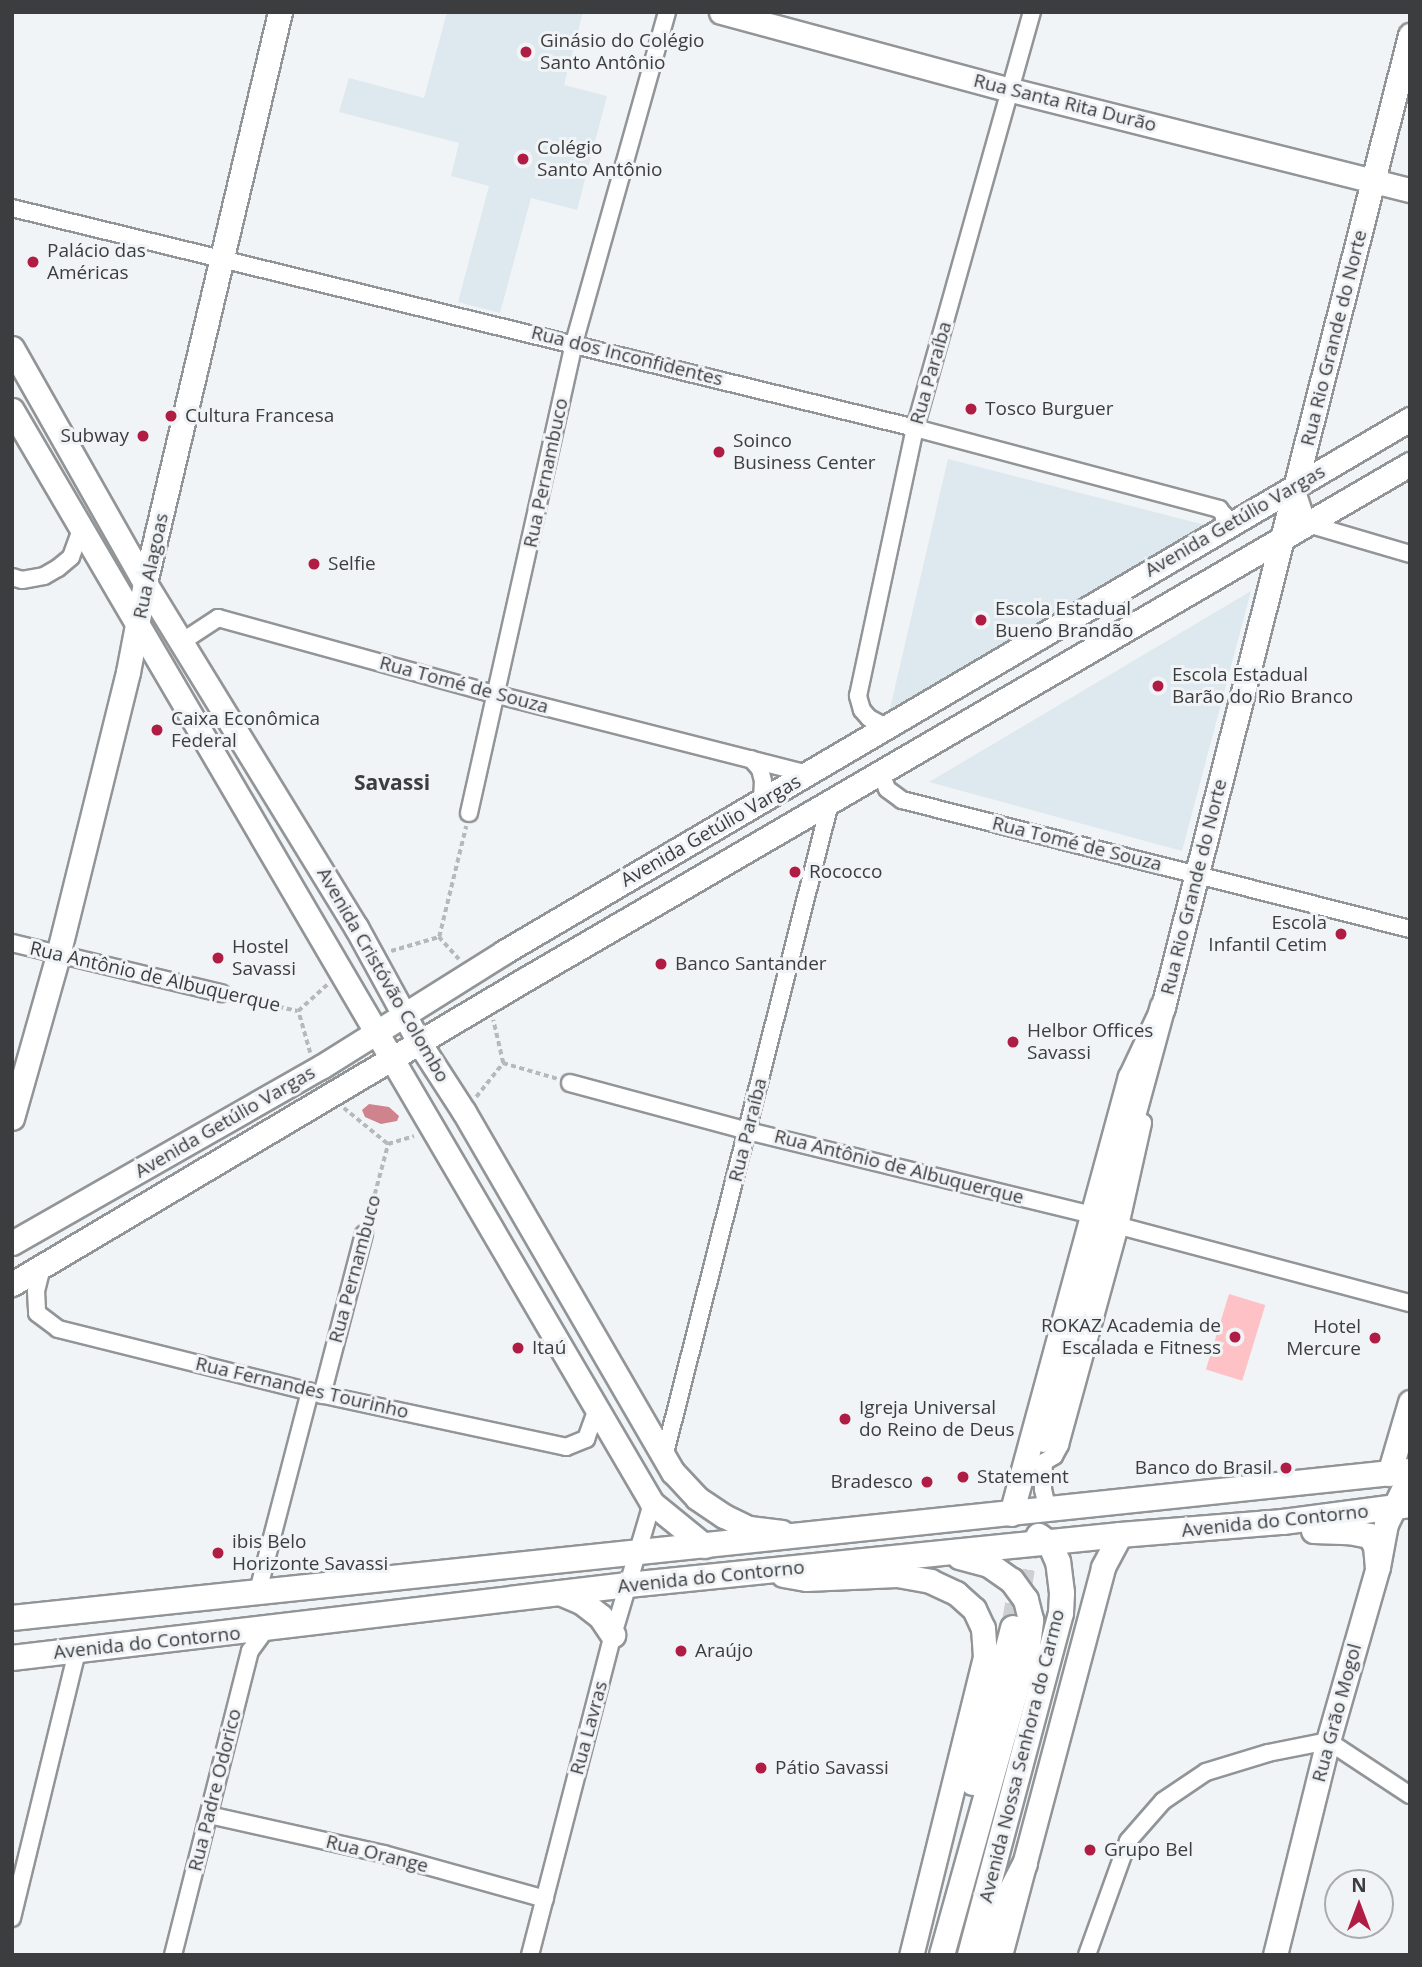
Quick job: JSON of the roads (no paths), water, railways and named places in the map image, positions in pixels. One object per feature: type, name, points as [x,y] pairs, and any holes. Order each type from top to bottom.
[{"type":"main road","name":"Rua Alagoas","points":[[12,1118],[58,955],[128,672],[145,583],[280,12]]},
{"type":"main road","name":"Rua Santa Rita Durão","points":[[721,12],[1011,90],[1410,190]]},
{"type":"main road","name":"Rua Rio Grande do Norte","points":[[999,1515],[1038,1450],[1093,1214],[1130,1077],[1163,1007],[1410,35]]},
{"type":"main road","name":"Avenida Cristóvão Colombo","points":[[12,348],[145,583],[183,641],[373,957],[420,1044],[464,1112],[673,1472],[697,1497],[724,1516],[749,1528],[806,1535]]},
{"type":"main road","name":"Avenida Cristóvão Colombo","points":[[12,410],[653,1503],[705,1546]]},
{"type":"main road","name":"Avenida Getúlio Vargas","points":[[13,1242],[316,1071],[406,1017],[472,973],[1410,419]]},
{"type":"main road","name":"Avenida Getúlio Vargas","points":[[12,1284],[1410,464]]},
{"type":"main road","points":[[1249,558],[1266,563],[1272,581]]},
{"type":"main road","points":[[128,672],[152,666],[166,671]]},
{"type":"main road","points":[[1038,1450],[1163,1007]]},
{"type":"main road","name":"Rua Grão Mogol","points":[[1275,1955],[1328,1741],[1378,1567],[1386,1524],[1401,1506],[1410,1402]]},
{"type":"main road","points":[[1283,1522],[1311,1511],[1354,1502],[1403,1473]]},
{"type":"main road","name":"Avenida do Contorno","points":[[12,1618],[1403,1473]]},
{"type":"main road","name":"Avenida do Contorno","points":[[12,1658],[628,1585],[949,1555],[1121,1535],[1283,1522],[1401,1506]]},
{"type":"main road","points":[[999,1515],[1016,1522],[1050,1544]]},
{"type":"main road","points":[[1283,1522],[1298,1529],[1370,1536],[1376,1546],[1378,1567]]},
{"type":"main road","name":"Avenida Nossa Senhora do Carmo","points":[[1000,1955],[1103,1567],[1121,1535]]},
{"type":"main road","name":"Avenida Nossa Senhora do Carmo","points":[[970,1955],[1061,1613],[1060,1572],[1050,1544]]},
{"type":"main road","points":[[705,1546],[729,1562],[806,1579],[897,1575],[930,1581],[956,1593],[974,1609],[983,1628],[985,1657],[911,1955]]},
{"type":"main road","name":"Avenida Nossa Senhora do Carmo","points":[[942,1955],[1028,1646],[1031,1620],[1026,1601],[1012,1581],[989,1565],[949,1555]]},
{"type":"main road","points":[[560,1593],[583,1603],[601,1617],[613,1635]]},
{"type":"main road","points":[[929,1955],[1013,1628]]},
{"type":"main road","points":[[978,1955],[1025,1864]]},
{"type":"street","name":"Rua Pernambuco","points":[[469,813],[498,695],[574,343],[667,12]]},
{"type":"street","name":"Rua Paraíba","points":[[886,727],[869,718],[862,710],[858,696],[915,428],[1032,12]]},
{"type":"street","name":"Rua dos Inconfidentes","points":[[12,208],[915,428],[1219,509],[1224,514],[1224,528]]},
{"type":"street","points":[[1296,484],[1300,506],[1308,524],[1410,554]]},
{"type":"street","points":[[12,577],[22,580],[44,576],[58,568],[71,557],[82,527]]},
{"type":"street","name":"Rua Tomé de Souza","points":[[183,641],[218,618],[498,695],[809,774]]},
{"type":"street","points":[[751,759],[760,769],[763,781],[762,802]]},
{"type":"street","name":"Rua Tomé de Souza","points":[[881,773],[887,789],[902,800],[1410,929]]},
{"type":"street","name":"Rua Paraíba","points":[[664,1457],[830,803]]},
{"type":"street","name":"Rua Antônio de Albuquerque","points":[[12,943],[221,993]]},
{"type":"street","name":"Rua Rio Grande do Norte","points":[[1048,1511],[1038,1450],[1054,1456],[1060,1445],[1120,1226],[1152,1082],[1163,1007]]},
{"type":"street","name":"Rua Antônio de Albuquerque","points":[[570,1083],[748,1131],[1093,1214]]},
{"type":"street","points":[[1120,1226],[1410,1303]]},
{"type":"street","name":"Rua Pernambuco","points":[[258,1591],[364,1234]]},
{"type":"street","name":"Rua Fernandes Tourinho","points":[[42,1267],[36,1291],[37,1313],[58,1329],[316,1394],[566,1447],[586,1439],[597,1409]]},
{"type":"street","name":"Rua Lavras","points":[[530,1955],[613,1635],[653,1503]]},
{"type":"street","name":"Rua Padre Odorico","points":[[173,1955],[250,1651],[265,1630]]},
{"type":"street","points":[[12,1918],[77,1652]]},
{"type":"street","points":[[1087,1955],[1128,1840],[1163,1801],[1206,1772],[1268,1753],[1328,1741],[1410,1795]]},
{"type":"street","name":"Rua Orange","points":[[209,1815],[384,1854],[545,1899]]},
{"type":"tunnel","points":[[1013,1628],[1041,1461]]},
{"type":"place","name":"Ginásio do Colégio Santo Antônio","points":[[526,52]]},
{"type":"place","name":"Colégio Santo Antônio","points":[[523,159]]},
{"type":"place","name":"Palácio das Américas","points":[[33,262]]},
{"type":"place","name":"Tosco Burguer","points":[[971,409]]},
{"type":"place","name":"Cultura Francesa","points":[[171,416]]},
{"type":"place","name":"Subway","points":[[143,436]]},
{"type":"place","name":"Soinco Business Center","points":[[719,452]]},
{"type":"place","name":"Selfie","points":[[314,564]]},
{"type":"place","name":"Escola Estadual Bueno Brandão","points":[[981,620]]},
{"type":"place","name":"Escola Estadual Barão do Rio Branco","points":[[1158,686]]},
{"type":"place","name":"Caixa Econômica Federal","points":[[157,730]]},
{"type":"place","name":"Rococco","points":[[795,872]]},
{"type":"place","name":"Escola Infantil Cetim","points":[[1341,934]]},
{"type":"place","name":"Hostel Savassi","points":[[218,958]]},
{"type":"place","name":"Banco Santander","points":[[661,964]]},
{"type":"place","name":"Helbor Offices Savassi","points":[[1013,1042]]},
{"type":"place","name":"ROKAZ Academia de Escalada e Fitness","points":[[1235,1337]]},
{"type":"place","name":"Hotel Mercure","points":[[1375,1338]]},
{"type":"place","name":"Itaú","points":[[518,1348]]},
{"type":"place","name":"Igreja Universal do Reino de Deus","points":[[845,1419]]},
{"type":"place","name":"Banco do Brasil","points":[[1286,1468]]},
{"type":"place","name":"Statement","points":[[963,1477]]},
{"type":"place","name":"Bradesco","points":[[927,1482]]},
{"type":"place","name":"ibis Belo Horizonte Savassi","points":[[218,1553]]},
{"type":"place","name":"Araújo","points":[[681,1651]]},
{"type":"place","name":"Pátio Savassi","points":[[761,1768]]},
{"type":"place","name":"Grupo Bel","points":[[1090,1850]]},
{"type":"district","name":"Savassi","points":[[392,782]]}]
